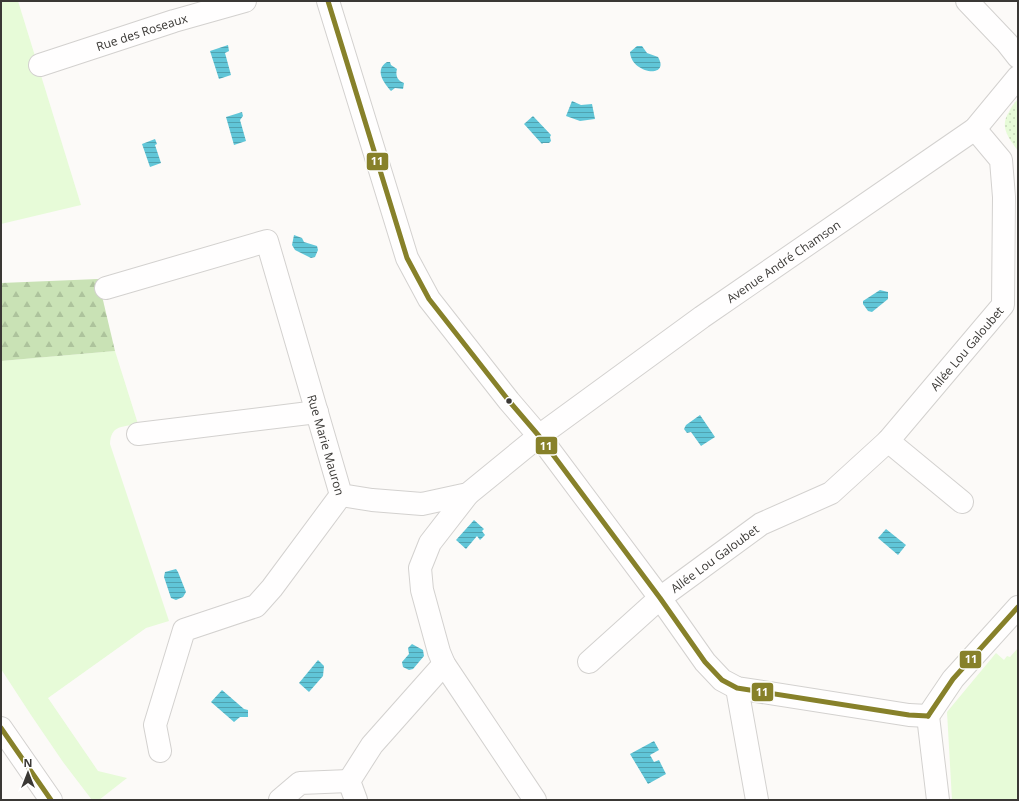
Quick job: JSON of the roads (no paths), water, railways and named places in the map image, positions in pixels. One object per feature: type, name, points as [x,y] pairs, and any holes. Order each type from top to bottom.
[{"type":"street","name":"Rue des Roseaux","points":[[40,66],[174,22],[245,1]]},
{"type":"street","points":[[328,1],[407,258],[429,299],[539,436],[660,598],[705,662],[722,680],[737,688],[909,715],[928,716]]},
{"type":"street","points":[[967,1],[1007,43],[1018,58]]},
{"type":"street","name":"Avenue André Chamson","points":[[539,436],[709,313],[975,130],[1018,77]]},
{"type":"street","name":"Allée Lou Galoubet","points":[[660,598],[761,524],[831,493],[888,441],[1003,305],[1004,197],[1001,160],[975,130]]},
{"type":"street","name":"Rue Marie Mauron","points":[[106,288],[267,241],[341,495],[372,500],[422,504],[468,494],[539,436]]},
{"type":"street","points":[[138,434],[317,412]]},
{"type":"street","points":[[888,441],[962,502]]},
{"type":"street","points":[[468,494],[430,543],[420,568],[422,590],[439,652],[444,664],[535,800]]},
{"type":"street","points":[[160,751],[155,725],[184,630],[256,606],[272,588],[341,495]]},
{"type":"street","points":[[589,662],[660,598]]},
{"type":"street","points":[[938,800],[928,716],[953,679],[1018,607]]},
{"type":"street","points":[[280,800],[300,783],[352,790],[372,745],[444,664]]},
{"type":"street","points":[[737,688],[757,800]]},
{"type":"street","points":[[1,728],[51,800]]},
{"type":"water","points":[[228,45],[229,51],[225,53],[231,75],[219,79],[210,51]]},
{"type":"water","points":[[637,46],[642,46],[647,53],[658,57],[661,64],[659,69],[649,71],[637,65],[632,59],[630,52]]},
{"type":"water","points":[[387,62],[390,62],[391,65],[397,69],[396,74],[398,78],[404,83],[403,89],[395,88],[391,91],[383,80],[381,69]]},
{"type":"water","points":[[572,101],[581,105],[592,104],[595,119],[580,121],[566,116]]},
{"type":"water","points":[[242,112],[243,116],[240,120],[246,141],[234,145],[226,117]]},
{"type":"water","points":[[533,116],[551,135],[551,141],[549,143],[542,144],[524,124]]},
{"type":"water","points":[[155,139],[157,144],[155,145],[161,163],[150,167],[142,144]]},
{"type":"water","points":[[294,235],[302,238],[304,242],[317,246],[318,250],[315,257],[311,258],[295,250],[292,245]]},
{"type":"water","points":[[880,290],[888,292],[888,299],[872,312],[868,311],[863,304],[863,301]]},
{"type":"water","points":[[700,415],[715,437],[701,446],[691,432],[687,433],[684,429],[686,425]]},
{"type":"water","points":[[474,520],[484,529],[482,531],[485,535],[480,540],[477,536],[466,549],[456,540]]},
{"type":"water","points":[[886,529],[906,545],[898,555],[878,538]]},
{"type":"water","points":[[176,569],[186,592],[183,597],[176,600],[171,598],[164,577],[165,572]]},
{"type":"water","points":[[412,644],[423,650],[424,656],[413,669],[409,670],[403,667],[402,662],[409,654],[408,648]]},
{"type":"water","points":[[318,660],[324,666],[323,676],[309,692],[299,683]]},
{"type":"water","points":[[222,690],[244,709],[248,710],[248,717],[240,717],[234,722],[211,702]]},
{"type":"water","points":[[654,741],[659,750],[650,755],[654,762],[659,760],[666,774],[648,784],[630,754]]}]
